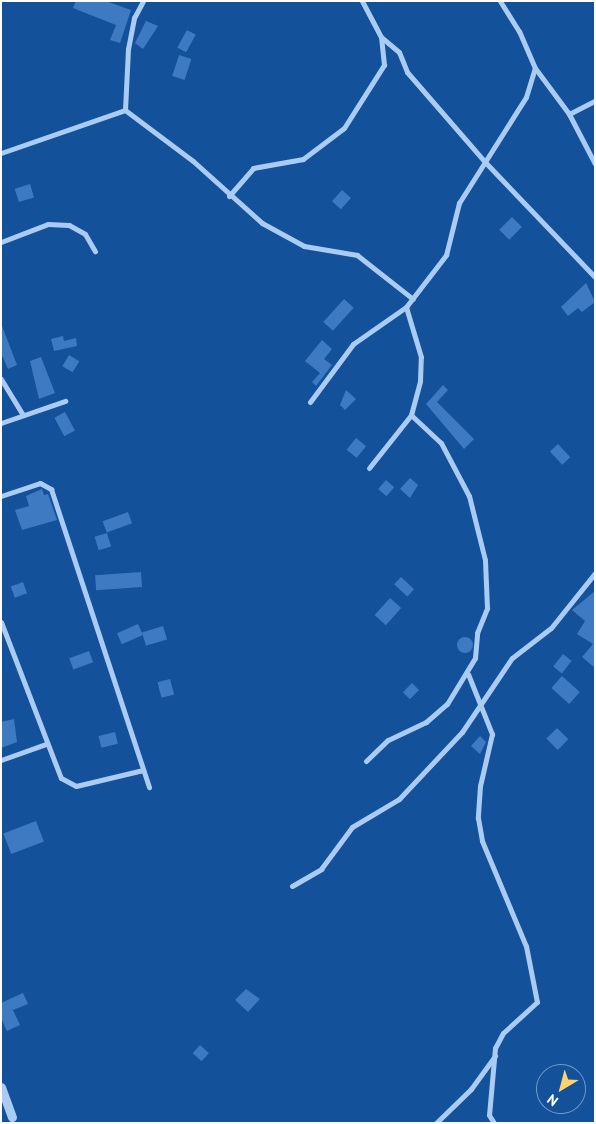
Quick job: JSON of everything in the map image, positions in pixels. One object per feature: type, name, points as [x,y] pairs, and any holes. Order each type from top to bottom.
[{"type":"street","points":[[124,110],[128,49],[134,18],[143,1]]},
{"type":"street","points":[[229,196],[253,168],[261,163],[303,159],[344,128],[384,65],[381,37],[362,1]]},
{"type":"street","points":[[500,1],[519,31],[535,68],[569,114],[595,164]]},
{"type":"street","points":[[381,37],[399,52],[407,72],[485,162],[595,277]]},
{"type":"street","points":[[310,402],[353,344],[406,307],[446,255],[460,202],[526,97],[535,68]]},
{"type":"street","points":[[569,114],[595,101]]},
{"type":"street","points":[[1,153],[124,110]]},
{"type":"street","points":[[124,110],[192,161],[262,224],[304,246],[357,255],[413,299]]},
{"type":"street","points":[[1,242],[48,224],[69,225],[85,234],[95,251]]},
{"type":"street","points":[[369,468],[410,416],[421,358],[406,307]]},
{"type":"street","points":[[1,380],[23,415]]},
{"type":"street","points":[[1,423],[65,401]]},
{"type":"street","points":[[366,761],[388,740],[433,716],[447,704],[468,674],[475,658],[476,633],[487,608],[485,560],[479,529],[469,496],[441,444],[410,416]]},
{"type":"street","points":[[1,496],[40,482],[51,489],[149,787]]},
{"type":"street","points":[[292,886],[320,869],[352,827],[399,799],[462,732],[512,658],[551,628],[595,573]]},
{"type":"street","points":[[1,622],[46,744],[61,778],[76,786],[143,770]]},
{"type":"street","points":[[436,1123],[471,1089],[495,1055],[503,1034],[536,1002],[526,946],[482,841],[478,818],[492,734],[468,674]]},
{"type":"street","points":[[1,760],[46,744]]},
{"type":"street","points":[[494,1123],[490,1116],[495,1055]]},
{"type":"street","points":[[1,1087],[11,1120]]},
{"type":"building","points":[[76,1],[106,1],[131,10],[120,43],[110,40],[116,25],[73,8]]},
{"type":"building","points":[[146,21],[158,26],[143,49],[135,43]]},
{"type":"building","points":[[187,30],[196,35],[186,52],[177,47]]},
{"type":"building","points":[[179,55],[191,59],[185,80],[172,76]]},
{"type":"building","points":[[30,184],[34,197],[19,202],[15,189]]},
{"type":"building","points":[[342,190],[351,198],[341,209],[332,201]]},
{"type":"building","points":[[512,217],[522,227],[509,240],[499,230]]},
{"type":"building","points":[[586,283],[595,302],[582,312],[578,308],[568,316],[561,307]]},
{"type":"building","points":[[344,299],[354,308],[333,331],[323,322]]},
{"type":"building","points":[[2,326],[17,365],[8,369],[1,353]]},
{"type":"building","points":[[63,336],[64,341],[76,338],[77,346],[54,351],[51,339]]},
{"type":"building","points":[[322,340],[332,349],[324,359],[332,365],[316,386],[312,382],[320,373],[305,361]]},
{"type":"building","points":[[69,355],[79,361],[73,372],[62,366]]},
{"type":"building","points":[[41,357],[55,393],[39,399],[30,361]]},
{"type":"building","points":[[443,385],[448,390],[437,402],[474,439],[464,449],[426,404]]},
{"type":"building","points":[[346,390],[356,399],[345,410],[340,405]]},
{"type":"building","points":[[65,412],[75,431],[64,436],[54,418]]},
{"type":"building","points":[[356,438],[366,446],[357,458],[347,450]]},
{"type":"building","points":[[558,444],[570,457],[562,465],[550,452]]},
{"type":"building","points":[[410,478],[418,485],[410,498],[400,489]]},
{"type":"building","points":[[386,480],[394,487],[386,496],[378,489]]},
{"type":"building","points":[[42,489],[44,495],[48,494],[57,520],[22,530],[15,510],[29,506],[26,496]]},
{"type":"building","points":[[128,512],[132,523],[107,533],[103,521]]},
{"type":"building","points":[[107,533],[111,546],[99,550],[95,537]]},
{"type":"building","points":[[141,572],[142,587],[96,590],[95,575]]},
{"type":"building","points":[[401,577],[414,589],[407,597],[394,584]]},
{"type":"building","points":[[23,582],[27,593],[15,598],[11,586]]},
{"type":"building","points":[[595,591],[595,668],[582,657],[593,644],[577,634],[585,621],[572,610]]},
{"type":"building","points":[[390,598],[401,608],[386,625],[375,615]]},
{"type":"building","points":[[138,624],[143,635],[122,644],[117,633]]},
{"type":"building","points":[[163,626],[167,639],[146,646],[142,632]]},
{"type":"building","points":[[465,637],[471,639],[473,645],[471,651],[465,653],[459,651],[457,645],[459,639]]},
{"type":"building","points":[[89,651],[93,662],[73,669],[69,658]]},
{"type":"building","points":[[563,654],[572,661],[562,673],[553,667]]},
{"type":"building","points":[[562,676],[580,692],[569,704],[551,688]]},
{"type":"building","points":[[170,679],[174,694],[162,698],[157,682]]},
{"type":"building","points":[[412,683],[419,690],[410,699],[403,692]]},
{"type":"building","points":[[14,719],[17,742],[1,748],[1,722]]},
{"type":"building","points":[[557,728],[568,739],[558,750],[546,739]]},
{"type":"building","points":[[115,732],[118,744],[101,748],[99,736]]},
{"type":"building","points":[[480,736],[486,742],[480,754],[471,746]]},
{"type":"building","points":[[36,821],[44,842],[11,854],[3,834]]},
{"type":"building","points":[[246,989],[260,999],[248,1012],[235,1000]]},
{"type":"building","points":[[23,993],[28,1004],[13,1010],[20,1025],[7,1031],[1,1018],[1,1003]]},
{"type":"building","points":[[200,1045],[209,1053],[202,1061],[193,1053]]}]
